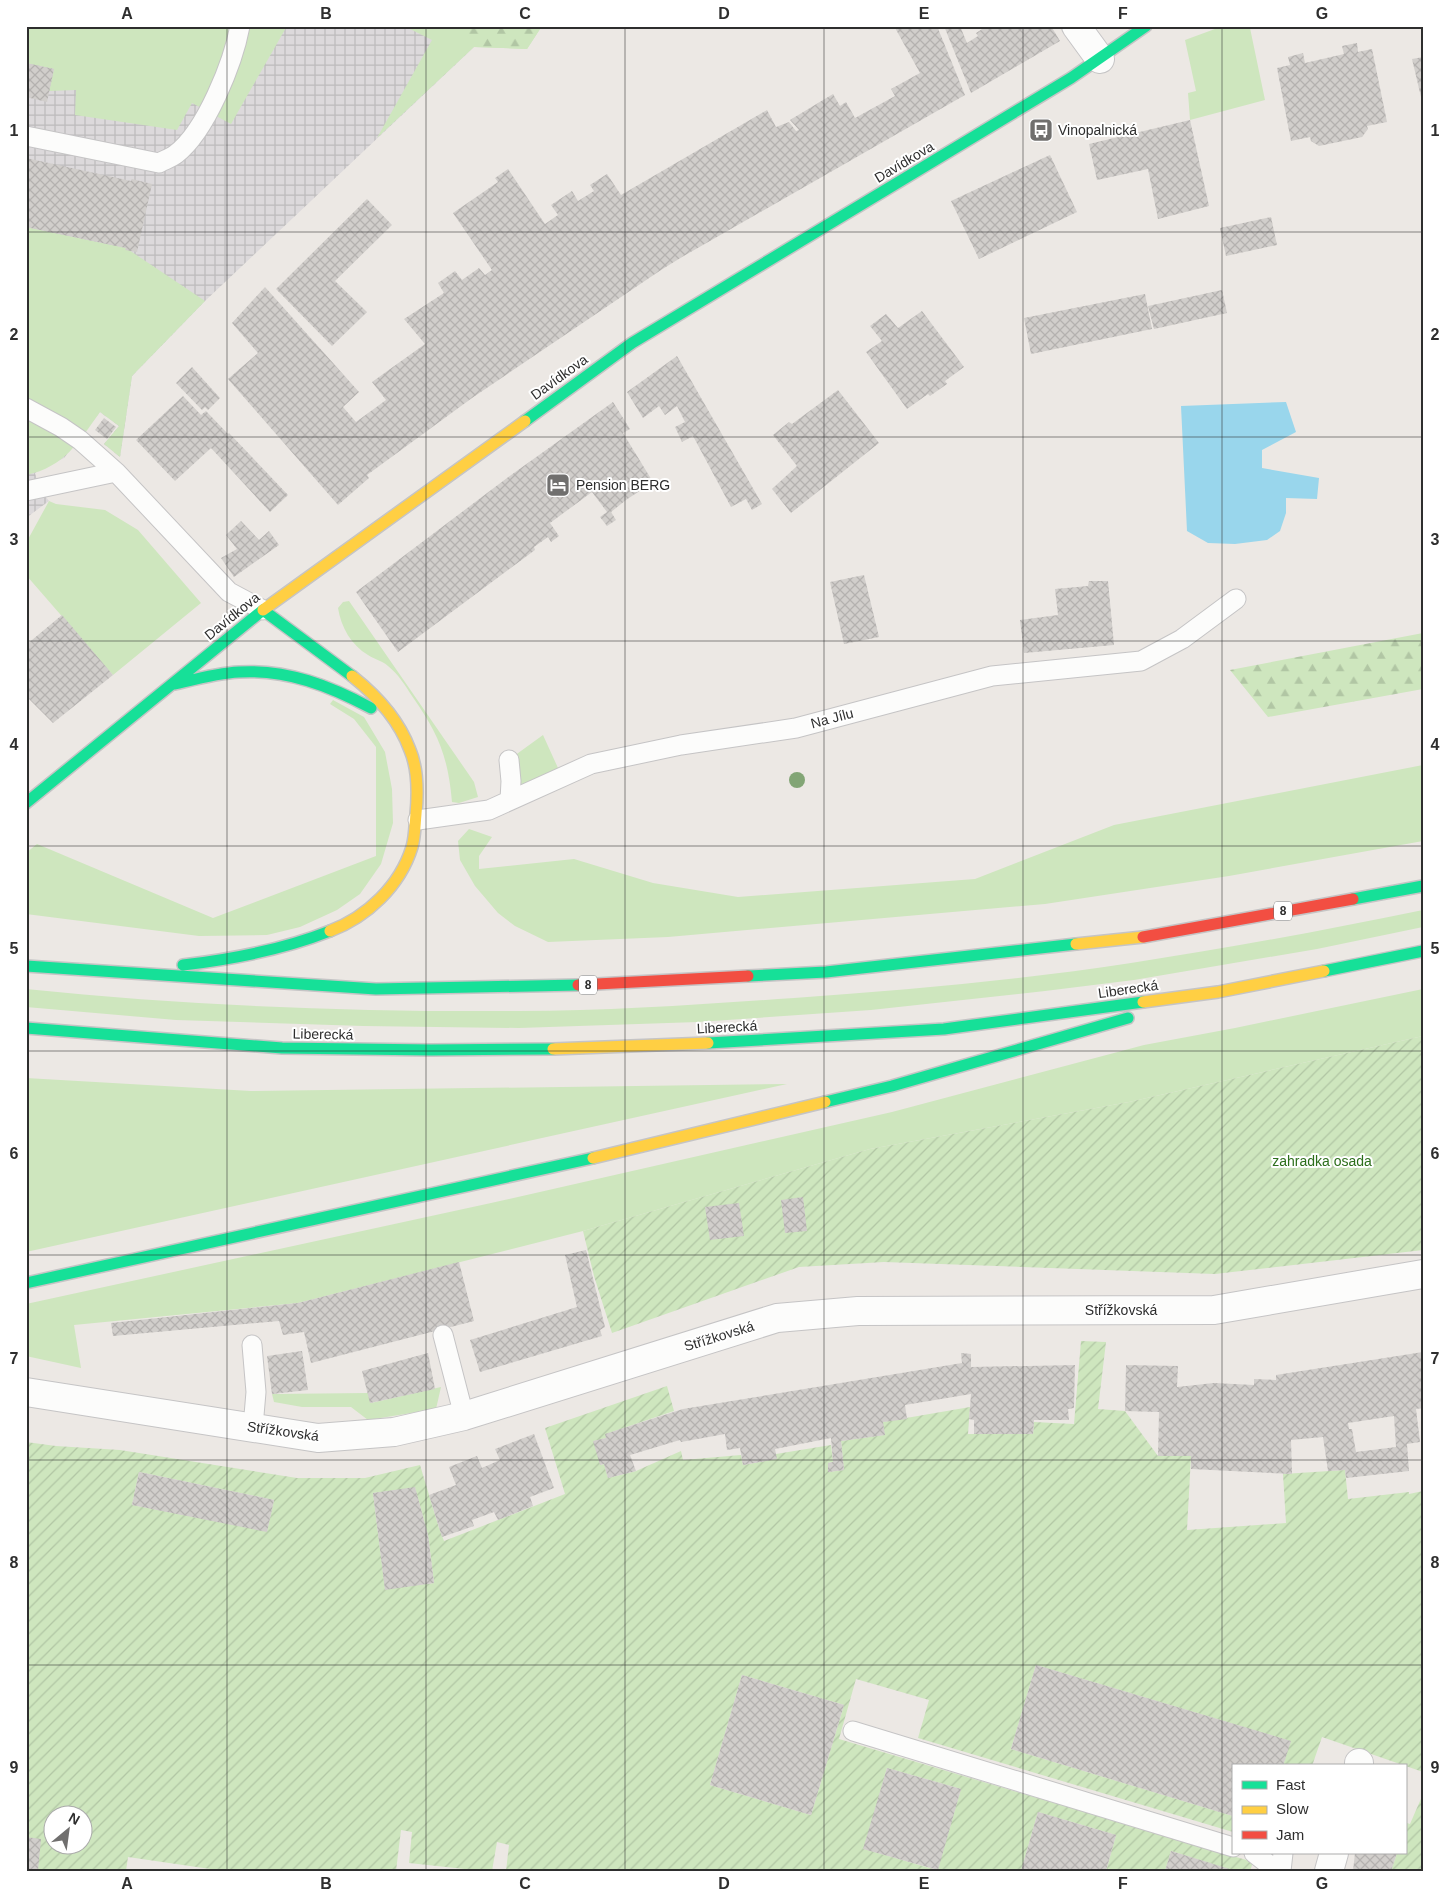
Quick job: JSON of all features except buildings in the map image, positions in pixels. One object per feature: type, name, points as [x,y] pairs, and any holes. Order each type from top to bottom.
[{"type":"main road","name":"Davídkova","points":[[26,803],[263,610],[632,343],[1071,78],[1100,60],[1146,26]]},
{"type":"main road","points":[[29,967],[96,970],[161,968],[225,960],[287,947],[317,938],[346,926],[376,904],[389,890],[408,859],[415,839],[418,820],[417,787],[412,754],[399,728],[384,706],[361,683],[310,643],[263,610]]},
{"type":"main road","points":[[171,684],[240,672],[274,674],[308,680],[341,691],[371,708],[399,728]]},
{"type":"main road","name":"8","points":[[29,967],[376,989],[578,985],[826,972],[1142,937],[1423,886]]},
{"type":"main road","name":"Liberecká","points":[[26,1028],[132,1038],[282,1048],[568,1049],[742,1042],[944,1029],[1218,992],[1423,951]]},
{"type":"main road","points":[[26,1283],[587,1159],[892,1086],[1218,992]]},
{"type":"street","points":[[1076,26],[1100,60]]},
{"type":"street","name":"Střížkovská","points":[[26,1392],[318,1438],[394,1432],[464,1416],[777,1318],[858,1310],[1214,1310],[1423,1274]]},
{"type":"street","points":[[1330,1871],[1334,1854]]},
{"type":"lane","points":[[26,136],[159,163],[167,159],[176,154],[194,134],[207,112],[219,90],[236,46],[240,26]]},
{"type":"lane","points":[[26,408],[80,440],[116,472],[229,592],[263,610]]},
{"type":"lane","points":[[26,491],[116,472]]},
{"type":"lane","name":"Na Jílu","points":[[418,820],[489,810],[591,764],[682,745],[796,728],[992,676],[1141,661],[1182,639],[1236,598]]},
{"type":"lane","points":[[509,760],[510,800]]},
{"type":"lane","points":[[442,1335],[464,1416]]},
{"type":"lane","points":[[252,1345],[256,1392],[253,1427]]},
{"type":"lane","points":[[853,1731],[1232,1847]]},
{"type":"lane","points":[[1255,1854],[1277,1871]]},
{"type":"lane","points":[[1281,1871],[1283,1854]]},
{"type":"shaded area","points":[[26,26],[449,26],[474,47],[205,301],[132,376],[120,457],[104,444],[119,426],[100,412],[64,458],[35,473],[39,488],[49,501],[26,518]]},
{"type":"green space","points":[[26,26],[287,26],[231,124],[192,103],[177,130],[75,115],[76,90],[49,91],[54,69],[26,63]]},
{"type":"green space","points":[[404,26],[542,26],[527,49],[474,47],[377,138],[432,40]]},
{"type":"green space","points":[[449,26],[542,26],[527,49],[474,47]]},
{"type":"green space","points":[[1223,26],[1246,26],[1250,28],[1265,100],[1190,120],[1188,93],[1196,91],[1185,40]]},
{"type":"green space","points":[[26,227],[126,248],[205,301],[132,376],[120,457],[104,444],[119,426],[100,412],[78,443],[61,459],[51,466],[26,475]]},
{"type":"green space","points":[[49,501],[56,504],[105,510],[138,530],[201,603],[113,675],[26,575],[26,543]]},
{"type":"green space","points":[[349,601],[474,782],[478,797],[459,803],[452,802],[448,771],[440,746],[421,709],[395,673],[386,664],[362,651],[344,629],[338,608],[343,602]]},
{"type":"green space","points":[[1423,633],[1423,689],[1268,717],[1230,670]]},
{"type":"green space","points":[[333,700],[364,717],[385,752],[392,789],[393,823],[381,864],[360,894],[337,910],[300,927],[267,935],[199,936],[26,914],[26,853],[37,844],[213,918],[376,856],[376,747],[354,719],[330,704]]},
{"type":"green space","points":[[543,735],[558,768],[522,787],[514,756]]},
{"type":"green space","points":[[1423,765],[1423,841],[1229,876],[1045,904],[668,937],[548,942],[515,926],[498,913],[475,886],[460,860],[458,841],[469,829],[492,837],[479,856],[479,869],[574,859],[653,883],[738,897],[975,879],[1114,825]]},
{"type":"green space","points":[[1423,910],[1423,927],[1317,949],[1134,980],[871,1010],[698,1022],[519,1028],[363,1026],[176,1020],[26,1007],[26,989],[211,1004],[396,1010],[588,1010],[794,998],[879,992],[1047,975],[1241,945]]},
{"type":"green space","points":[[1423,989],[1423,1036],[1129,1102],[870,1149],[583,1231],[298,1303],[74,1325],[81,1368],[26,1356],[26,1304],[491,1203],[892,1112],[1144,1045]]},
{"type":"green space","name":"zahradka osada","points":[[1423,1036],[1423,1250],[1215,1274],[884,1262],[799,1267],[612,1333],[594,1276],[583,1231],[870,1149],[1129,1102]]},
{"type":"green space","points":[[26,1078],[251,1091],[787,1084],[26,1252]]},
{"type":"green space","points":[[1081,1341],[1106,1342],[1098,1409],[1125,1411],[1158,1456],[1191,1456],[1187,1530],[1286,1523],[1283,1474],[1345,1470],[1348,1499],[1423,1491],[1423,1772],[1406,1766],[1406,1764],[1400,1764],[1322,1737],[1313,1764],[1284,1764],[1290,1741],[1036,1665],[1011,1749],[1232,1816],[1232,1832],[918,1738],[929,1700],[856,1679],[839,1739],[1253,1862],[1250,1871],[1234,1871],[1171,1851],[1165,1871],[1106,1871],[1116,1835],[1038,1812],[1021,1871],[506,1871],[509,1845],[497,1842],[492,1871],[483,1871],[409,1863],[412,1832],[401,1830],[396,1871],[224,1871],[128,1857],[126,1871],[38,1871],[26,1837],[26,1442],[120,1450],[297,1478],[365,1478],[420,1465],[444,1541],[565,1494],[545,1428],[667,1386],[674,1411],[606,1434],[606,1438],[594,1441],[601,1465],[604,1464],[608,1478],[636,1471],[681,1451],[683,1460],[741,1455],[743,1465],[776,1459],[776,1454],[831,1445],[833,1462],[828,1463],[828,1472],[844,1470],[841,1441],[884,1435],[883,1422],[970,1407],[968,1434],[1033,1434],[1034,1422],[1074,1424]],"holes":[[[139,1472],[274,1500],[267,1531],[132,1505]],[[415,1488],[428,1535],[434,1583],[385,1589],[373,1493]],[[742,1675],[844,1705],[811,1815],[710,1785]],[[887,1768],[961,1789],[937,1870],[864,1849]]]},
{"type":"green space","points":[[441,1387],[436,1409],[368,1420],[351,1407],[302,1407],[274,1402],[272,1394],[368,1393],[371,1403]]},
{"type":"green space","points":[[1423,1794],[1423,1871],[1391,1871],[1397,1854],[1406,1854],[1407,1823],[1410,1824]]},
{"type":"water","points":[[1286,402],[1296,432],[1262,450],[1262,468],[1319,478],[1317,499],[1286,498],[1286,513],[1280,531],[1267,540],[1235,544],[1208,543],[1187,531],[1181,406]]},
{"type":"traffic: fast","points":[[525,421],[632,343],[1071,78],[1146,26]]},
{"type":"traffic: fast","points":[[26,803],[263,610],[352,676]]},
{"type":"traffic: fast","points":[[175,684],[207,676],[231,673],[274,673],[324,686],[371,708]]},
{"type":"traffic: fast","points":[[1353,899],[1423,886]]},
{"type":"traffic: fast","points":[[183,965],[258,953],[330,931]]},
{"type":"traffic: fast","points":[[748,976],[826,972],[1076,944]]},
{"type":"traffic: fast","points":[[1324,971],[1423,951]]},
{"type":"traffic: fast","points":[[26,966],[376,989],[578,985]]},
{"type":"traffic: fast","points":[[708,1043],[944,1029],[1143,1002]]},
{"type":"traffic: fast","points":[[825,1102],[892,1086],[1128,1018]]},
{"type":"traffic: fast","points":[[26,1028],[282,1048],[553,1049]]},
{"type":"traffic: fast","points":[[26,1283],[593,1158]]},
{"type":"traffic: slow","points":[[263,610],[525,421]]},
{"type":"traffic: slow","points":[[330,931],[344,925],[369,909],[391,887],[407,861],[415,830],[417,781],[413,757],[400,728],[393,718],[370,691],[352,676]]},
{"type":"traffic: slow","points":[[1076,944],[1143,937]]},
{"type":"traffic: slow","points":[[1143,1002],[1218,992],[1324,971]]},
{"type":"traffic: slow","points":[[553,1049],[708,1043]]},
{"type":"traffic: slow","points":[[593,1158],[825,1102]]},
{"type":"traffic: jam","points":[[1143,937],[1353,899]]},
{"type":"traffic: jam","points":[[578,985],[748,976]]},
{"type":"place","name":"Vinopalnická","points":[[1041,130]]},
{"type":"place","name":"Pension BERG","points":[[558,485]]}]
